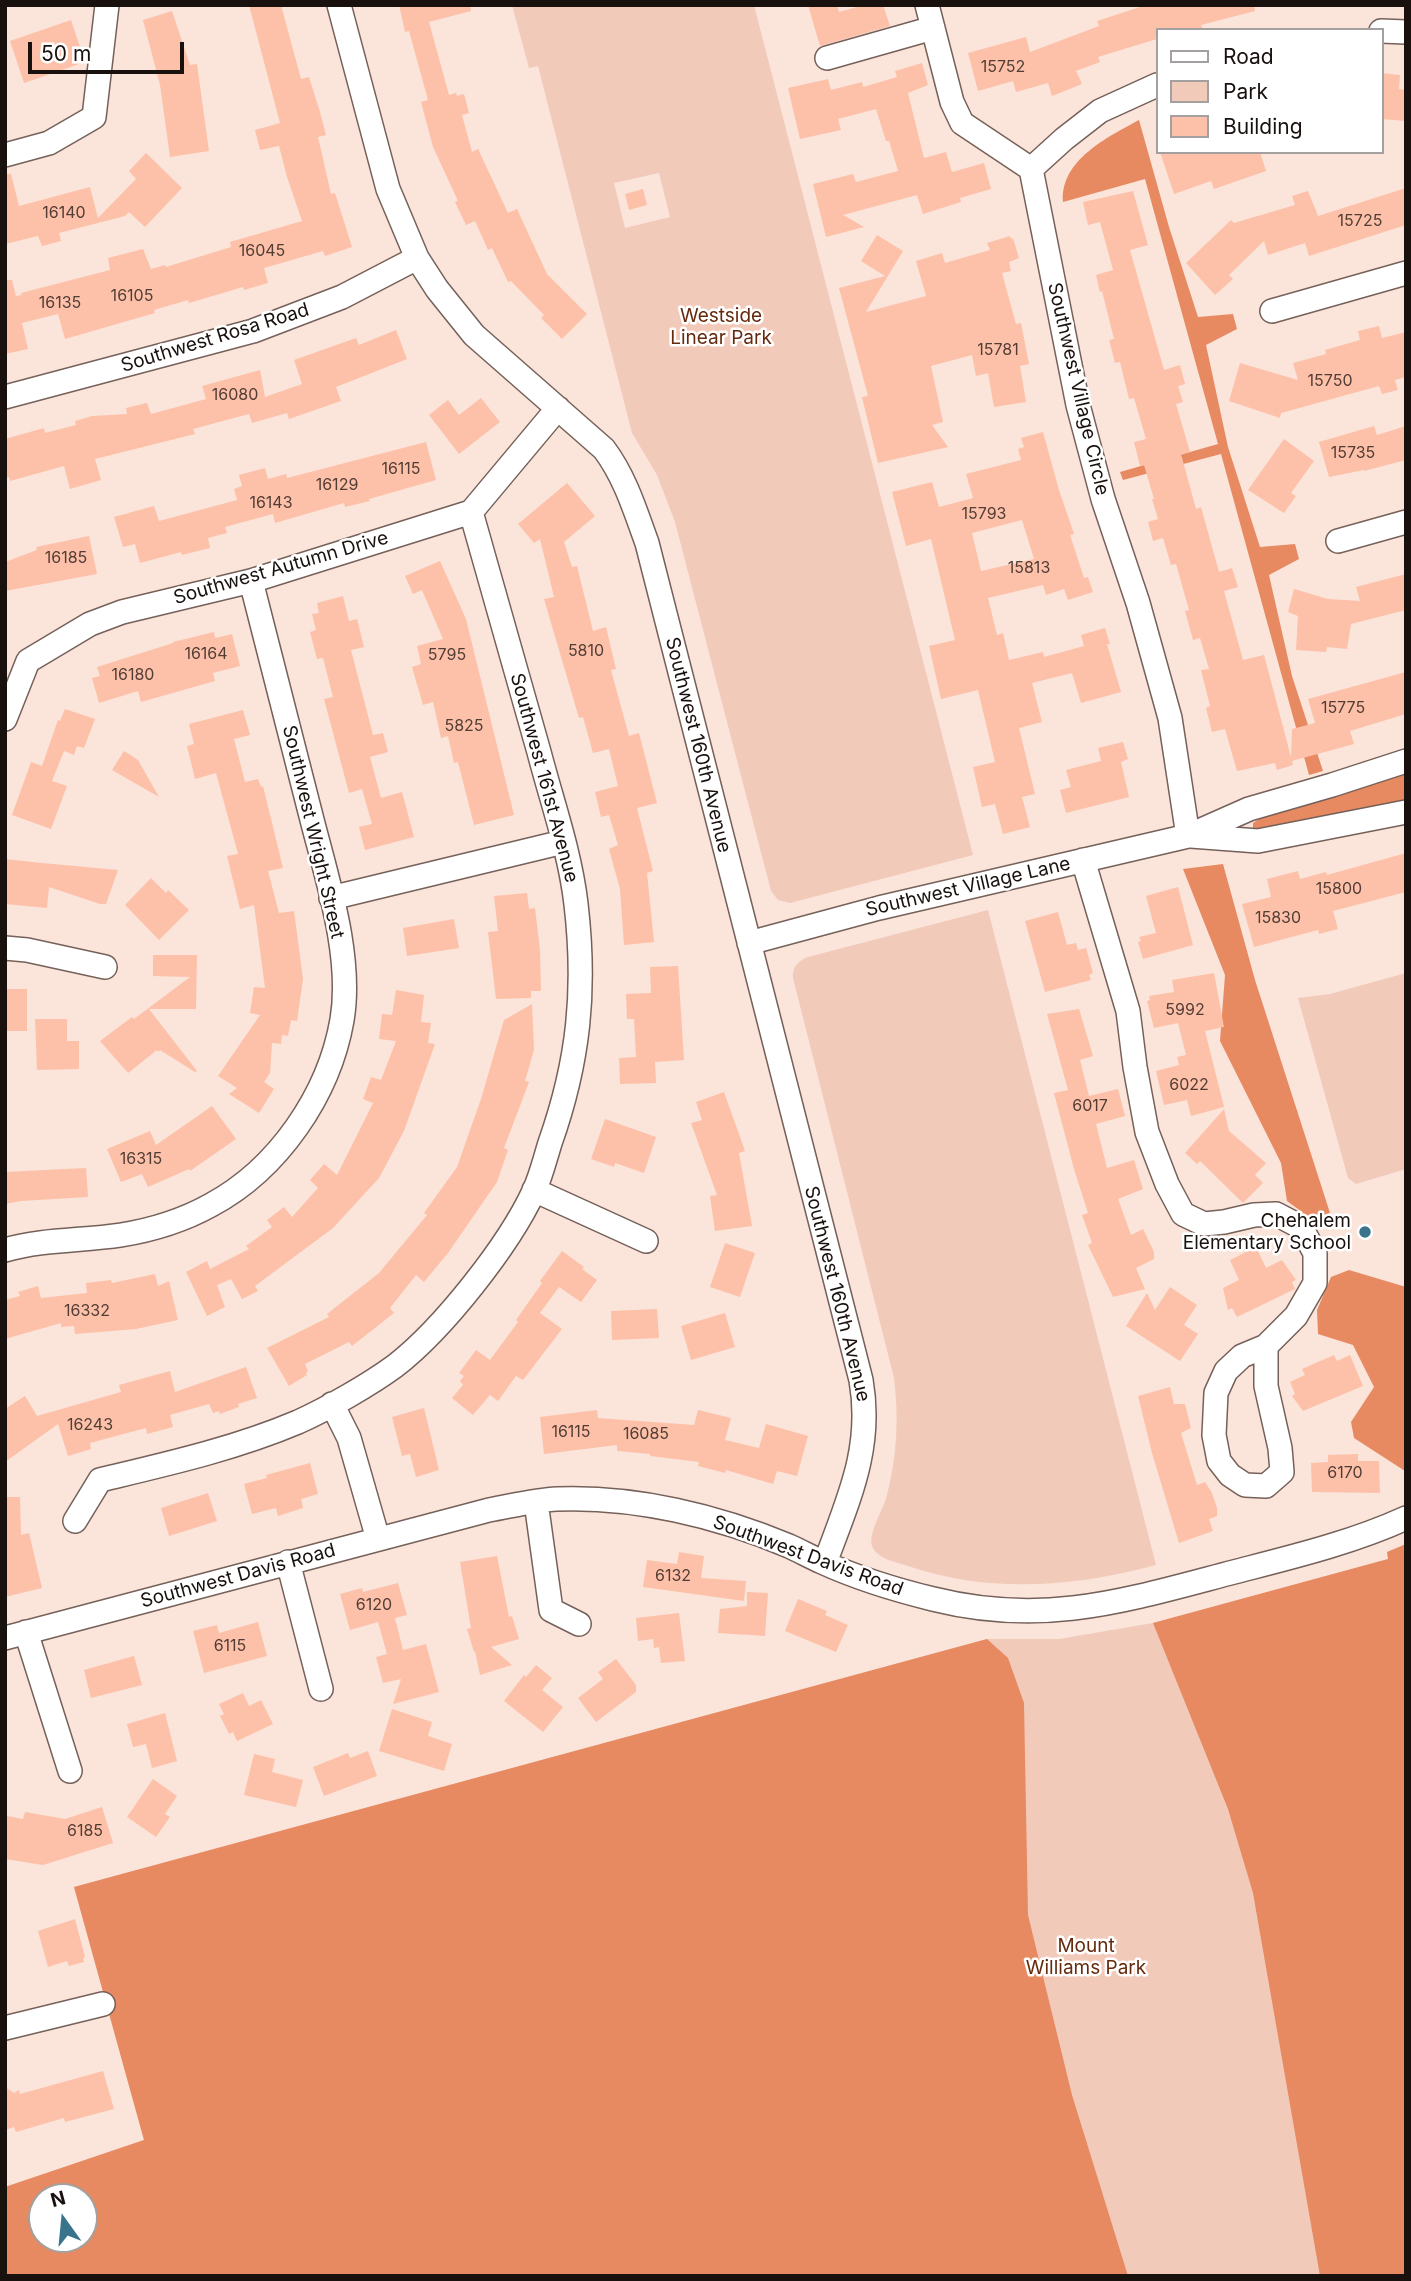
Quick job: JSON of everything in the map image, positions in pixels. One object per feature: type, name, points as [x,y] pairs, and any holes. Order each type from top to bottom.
[{"type":"street","points":[[5,155],[49,143],[94,117],[107,5]]},
{"type":"street","name":"Southwest 160th Avenue","points":[[338,5],[388,189],[417,258],[450,306],[474,334],[589,434],[613,460],[628,490],[647,543],[864,1395],[866,1417],[859,1467],[824,1563]]},
{"type":"street","points":[[927,5],[952,102],[962,123],[1031,169],[1100,111],[1156,85]]},
{"type":"street","points":[[827,58],[933,28]]},
{"type":"street","points":[[1383,32],[1406,32]]},
{"type":"street","name":"Southwest Village Circle","points":[[1031,169],[1078,405],[1102,499],[1138,603],[1170,718],[1188,836]]},
{"type":"street","name":"Southwest Rosa Road","points":[[5,397],[253,331],[342,298],[417,258]]},
{"type":"street","points":[[1272,311],[1406,274]]},
{"type":"street","points":[[471,512],[558,408]]},
{"type":"street","name":"Southwest Autumn Drive","points":[[5,719],[28,661],[90,624],[122,611],[251,580],[471,512]]},
{"type":"street","name":"Southwest 161st Avenue","points":[[75,1521],[100,1480],[219,1451],[297,1422],[395,1366],[468,1291],[504,1241],[534,1191],[560,1116],[571,1070],[580,1005],[581,961],[575,900],[564,842],[471,512]]},
{"type":"street","points":[[1338,541],[1406,522]]},
{"type":"street","name":"Southwest Wright Street","points":[[5,1250],[36,1242],[119,1235],[178,1220],[211,1205],[232,1192],[267,1162],[310,1106],[323,1080],[342,1019],[344,987],[341,953],[331,898],[251,580]]},
{"type":"street","name":"Southwest Village Lane","points":[[749,943],[879,908],[1188,836],[1248,809],[1406,761]]},
{"type":"street","name":"Southwest Village Lane","points":[[1188,836],[1258,841],[1406,812]]},
{"type":"street","points":[[331,898],[564,842]]},
{"type":"street","points":[[1083,860],[1128,1011],[1147,1132],[1167,1184],[1183,1214],[1204,1224],[1276,1214],[1301,1227],[1315,1254],[1315,1283],[1296,1316],[1266,1346],[1242,1356],[1226,1371],[1216,1393],[1214,1435],[1219,1461],[1230,1475],[1245,1485],[1266,1486],[1282,1472],[1280,1448],[1266,1386],[1266,1346]]},
{"type":"street","points":[[5,948],[27,950],[105,967]]},
{"type":"street","points":[[534,1191],[646,1241]]},
{"type":"street","points":[[332,1404],[349,1438],[378,1539]]},
{"type":"street","name":"Southwest Davis Road","points":[[16,1635],[489,1510],[536,1502],[579,1499],[668,1510],[725,1523],[789,1546],[824,1563],[906,1592],[974,1607],[1045,1611],[1087,1608],[1166,1591],[1352,1540],[1406,1518]]},
{"type":"street","points":[[536,1502],[551,1610],[579,1624]]},
{"type":"street","points":[[288,1562],[321,1689]]},
{"type":"street","points":[[16,1635],[70,1771]]},
{"type":"street","points":[[5,2028],[103,2004]]},
{"type":"green space","name":"Westside Linear Park","points":[[512,5],[754,5],[973,855],[790,903],[778,900],[771,891],[675,522],[657,475],[632,433],[538,66],[529,68]],"holes":[[[659,173],[670,217],[625,228],[614,183]]]},
{"type":"green space","points":[[988,910],[1156,1565],[1125,1573],[1032,1584],[970,1581],[893,1561],[882,1557],[872,1546],[874,1528],[887,1495],[895,1451],[897,1422],[894,1378],[793,978],[794,971],[799,963],[808,957]]},
{"type":"green space","points":[[1406,973],[1406,1169],[1356,1184],[1348,1178],[1298,998],[1330,994]]},
{"type":"green space","name":"Mount Williams Park","points":[[1389,1559],[1406,1618],[1406,2276],[5,2276],[5,2187],[144,2140],[74,1887],[987,1639],[1059,1639],[1153,1623]]},
{"type":"shaded area","points":[[1139,120],[1198,317],[1233,314],[1237,329],[1206,345],[1228,447],[1260,547],[1295,544],[1299,559],[1269,575],[1292,676],[1323,771],[1309,775],[1221,454],[1123,480],[1120,472],[1218,444],[1145,179],[1063,202],[1064,187],[1078,162],[1101,142]]},
{"type":"shaded area","points":[[1406,773],[1406,800],[1349,814],[1256,831],[1253,829],[1253,823],[1259,819]]},
{"type":"shaded area","points":[[1223,864],[1255,980],[1330,1213],[1313,1220],[1287,1201],[1281,1163],[1220,1041],[1225,975],[1183,869]]},
{"type":"shaded area","points":[[1349,1270],[1406,1287],[1405,1471],[1354,1438],[1351,1422],[1374,1387],[1353,1345],[1318,1334],[1317,1310],[1331,1277]]},
{"type":"shaded area","points":[[1406,1544],[1406,2276],[1320,2276],[1253,1893],[1228,1809],[1153,1623],[1388,1559],[1387,1552]]},
{"type":"shaded area","name":"Mount Williams Park","points":[[987,1639],[1008,1658],[1024,1703],[1028,1915],[1072,2095],[1128,2276],[5,2276],[5,2187],[144,2140],[74,1887]]},
{"type":"building","points":[[249,5],[281,5],[301,79],[309,77],[320,112],[326,135],[318,137],[331,194],[335,193],[352,247],[325,256],[323,251],[264,268],[268,283],[244,290],[243,287],[189,303],[188,300],[154,310],[155,313],[65,339],[58,314],[22,323],[28,349],[5,354],[5,280],[12,280],[16,296],[22,295],[21,293],[110,270],[108,258],[143,249],[151,269],[165,265],[166,267],[231,247],[230,242],[302,221],[279,146],[260,150],[255,130],[280,123]]},
{"type":"building","points":[[399,5],[470,5],[471,11],[429,22],[449,95],[464,94],[469,113],[462,115],[472,152],[478,149],[508,213],[517,209],[547,274],[587,314],[562,339],[541,318],[544,315],[511,281],[508,282],[492,248],[488,250],[475,221],[466,225],[433,147],[421,102],[428,100],[409,31],[405,32]]},
{"type":"building","points":[[808,5],[837,5],[839,12],[864,5],[883,5],[890,26],[820,46]]},
{"type":"building","points":[[1146,5],[1254,5],[1255,11],[1201,25],[1202,28],[1156,28],[1156,39],[1098,57],[1100,62],[1076,71],[1082,84],[1052,96],[1048,83],[1016,92],[1013,81],[978,91],[968,53],[1026,37],[1030,52],[1099,26],[1097,21]]},
{"type":"building","points":[[172,11],[190,65],[197,64],[209,151],[170,157],[160,85],[143,20]]},
{"type":"building","points":[[71,20],[85,62],[24,83],[10,41]]},
{"type":"building","points":[[922,63],[928,85],[908,93],[924,158],[946,152],[952,172],[984,163],[991,189],[960,198],[961,202],[923,214],[917,195],[843,215],[864,227],[826,237],[813,184],[853,174],[856,182],[898,171],[876,109],[838,119],[841,130],[800,139],[788,88],[828,79],[831,90],[862,82],[863,87],[897,77],[895,71]]},
{"type":"building","points":[[1383,73],[1400,75],[1399,89],[1406,90],[1406,121],[1383,119]]},
{"type":"building","points":[[146,153],[182,188],[145,227],[129,212],[125,216],[59,233],[61,241],[42,246],[38,236],[5,244],[5,174],[11,174],[19,206],[90,187],[98,218],[136,179],[129,171]]},
{"type":"building","points":[[1161,154],[1261,154],[1266,171],[1214,189],[1211,181],[1174,194]]},
{"type":"building","points":[[1406,188],[1406,225],[1309,256],[1305,243],[1268,255],[1264,241],[1229,275],[1233,279],[1215,295],[1186,263],[1231,220],[1234,223],[1295,205],[1292,196],[1308,191],[1318,216]]},
{"type":"building","points":[[643,189],[647,205],[629,210],[625,194]]},
{"type":"building","points":[[1133,191],[1148,245],[1130,250],[1164,370],[1180,365],[1185,384],[1178,386],[1183,402],[1176,404],[1190,452],[1181,454],[1196,509],[1201,507],[1219,572],[1232,568],[1238,587],[1224,591],[1243,660],[1264,655],[1291,757],[1292,729],[1315,723],[1308,699],[1406,672],[1406,714],[1350,731],[1354,744],[1292,761],[1293,765],[1277,770],[1275,763],[1237,771],[1225,729],[1212,732],[1206,708],[1210,706],[1201,670],[1209,669],[1200,638],[1193,640],[1185,611],[1189,610],[1176,564],[1171,565],[1163,538],[1153,541],[1148,522],[1158,519],[1144,465],[1140,466],[1134,442],[1146,439],[1134,398],[1129,399],[1120,362],[1115,363],[1109,340],[1114,339],[1096,275],[1113,270],[1100,222],[1088,225],[1083,202]]},
{"type":"building","points":[[877,235],[903,251],[866,312],[926,296],[916,261],[942,253],[945,263],[990,250],[987,243],[1010,236],[1013,238],[1019,258],[1009,262],[1011,271],[1002,273],[1016,324],[1021,323],[1029,364],[1020,366],[1026,402],[994,407],[988,373],[976,376],[972,355],[931,366],[943,422],[932,425],[948,447],[878,463],[862,397],[868,396],[839,288],[885,276],[861,261]]},
{"type":"building","points":[[1379,326],[1382,338],[1406,332],[1406,377],[1395,380],[1398,390],[1382,394],[1379,386],[1281,413],[1280,418],[1229,401],[1240,363],[1298,380],[1293,363],[1326,354],[1325,350],[1360,340],[1358,331]]},
{"type":"building","points":[[396,330],[407,359],[336,387],[341,401],[289,419],[287,413],[252,423],[249,414],[193,429],[195,434],[95,459],[101,480],[70,489],[64,466],[10,481],[9,477],[5,478],[5,439],[44,428],[45,433],[76,425],[75,421],[92,416],[127,414],[126,408],[147,403],[151,414],[206,399],[202,386],[260,370],[265,397],[302,384],[294,360],[356,338],[359,345]]},
{"type":"building","points":[[481,398],[500,422],[459,454],[429,415],[448,400],[459,415]]},
{"type":"building","points":[[1374,426],[1377,435],[1406,426],[1406,460],[1329,477],[1319,442]]},
{"type":"building","points":[[1043,432],[1074,534],[1070,535],[1084,578],[1088,577],[1093,592],[1068,600],[1064,589],[1046,595],[1043,585],[988,598],[997,635],[1003,633],[1009,660],[1043,652],[1044,657],[1084,646],[1081,635],[1105,628],[1121,692],[1081,703],[1072,673],[1032,683],[1042,722],[1019,728],[1035,794],[1022,797],[1030,827],[1003,834],[995,804],[982,807],[973,767],[995,762],[978,690],[941,699],[929,646],[955,640],[931,539],[906,546],[892,492],[932,482],[939,507],[973,498],[966,474],[1021,460],[1018,449],[1024,447],[1021,438]],"holes":[[[1022,520],[1034,559],[981,571],[972,533]]]},
{"type":"building","points":[[1284,439],[1314,461],[1291,493],[1296,496],[1284,513],[1248,490]]},
{"type":"building","points":[[426,442],[436,480],[369,499],[370,501],[345,507],[344,503],[275,523],[273,514],[225,527],[227,533],[208,538],[210,548],[182,555],[181,552],[140,563],[135,544],[123,547],[114,517],[154,506],[159,521],[237,500],[234,489],[242,486],[239,475],[265,468],[268,479],[286,474],[287,478]]},
{"type":"building","points":[[567,483],[595,516],[564,542],[572,567],[577,566],[593,631],[606,627],[616,669],[611,670],[629,736],[639,733],[657,803],[637,808],[653,871],[647,873],[654,942],[624,945],[620,889],[609,849],[618,845],[609,815],[601,817],[595,792],[618,786],[609,749],[593,753],[583,717],[579,718],[544,599],[554,597],[540,539],[534,543],[518,524]]},
{"type":"building","points":[[89,536],[97,574],[5,591],[5,562],[37,550],[36,547]]},
{"type":"building","points":[[440,561],[466,619],[514,815],[474,825],[458,762],[454,763],[448,736],[441,738],[433,702],[423,705],[412,667],[421,664],[417,646],[443,639],[422,590],[413,594],[405,576]]},
{"type":"building","points":[[1406,574],[1406,610],[1351,624],[1347,649],[1327,647],[1326,652],[1296,650],[1298,616],[1288,612],[1294,589],[1328,599],[1360,601],[1356,587]]},
{"type":"building","points":[[343,596],[349,621],[357,619],[364,647],[351,650],[373,735],[383,733],[388,752],[370,757],[381,798],[402,792],[414,837],[365,850],[359,827],[372,824],[362,789],[349,793],[324,699],[333,697],[323,658],[317,659],[310,632],[316,630],[312,614],[319,613],[317,603]]},
{"type":"building","points":[[214,632],[215,638],[232,634],[240,666],[213,673],[215,681],[141,702],[138,691],[99,703],[92,678],[100,676],[97,667],[173,642]]},
{"type":"building","points":[[65,709],[95,719],[84,748],[77,746],[74,755],[64,751],[52,781],[67,786],[51,829],[12,815],[31,762],[42,766],[58,720],[60,721]]},
{"type":"building","points":[[243,710],[250,735],[234,739],[245,782],[258,779],[261,787],[263,786],[283,868],[268,871],[279,913],[294,911],[303,979],[297,1021],[291,1020],[288,1036],[282,1035],[281,1044],[272,1043],[270,1073],[264,1082],[274,1089],[259,1113],[229,1094],[237,1088],[218,1076],[260,1015],[250,1013],[254,987],[265,988],[254,905],[240,909],[227,856],[238,854],[216,773],[195,779],[187,746],[194,744],[189,724]]},
{"type":"building","points":[[1123,742],[1128,759],[1121,762],[1129,797],[1066,813],[1060,790],[1071,787],[1066,770],[1101,761],[1098,748]]},
{"type":"building","points":[[124,751],[138,760],[159,797],[112,770]]},
{"type":"building","points":[[1406,853],[1406,892],[1333,911],[1338,929],[1319,934],[1318,930],[1254,947],[1242,904],[1271,897],[1267,879],[1298,871],[1300,879],[1326,872],[1327,875]]},
{"type":"building","points":[[5,859],[118,870],[106,904],[49,887],[47,908],[5,904]]},
{"type":"building","points":[[151,878],[189,910],[159,940],[125,905]]},
{"type":"building","points":[[1178,887],[1193,945],[1143,959],[1139,937],[1156,933],[1146,896]]},
{"type":"building","points":[[527,893],[529,909],[535,908],[541,991],[531,991],[531,998],[496,999],[488,932],[498,931],[494,896]]},
{"type":"building","points":[[1058,912],[1067,945],[1076,943],[1078,950],[1086,948],[1093,973],[1089,975],[1091,980],[1045,992],[1025,921]]},
{"type":"building","points":[[454,919],[459,948],[407,956],[403,928]]},
{"type":"building","points":[[153,955],[197,955],[196,1009],[149,1009],[197,1071],[195,1072],[157,1050],[128,1073],[100,1041],[190,977],[153,976]]},
{"type":"building","points":[[678,966],[684,1060],[655,1062],[656,1083],[620,1084],[619,1058],[636,1057],[634,1019],[627,1019],[626,994],[651,993],[650,967]]},
{"type":"building","points":[[1214,973],[1224,1027],[1205,1031],[1224,1107],[1191,1116],[1187,1100],[1164,1105],[1156,1071],[1179,1065],[1177,1057],[1186,1055],[1178,1023],[1154,1028],[1147,1001],[1150,1000],[1149,996],[1174,992],[1172,980]]},
{"type":"building","points":[[5,989],[27,989],[27,1031],[5,1031]]},
{"type":"building","points":[[396,990],[424,995],[421,1022],[431,1023],[428,1043],[435,1044],[404,1131],[379,1178],[333,1228],[255,1286],[258,1291],[242,1299],[231,1279],[217,1285],[225,1307],[207,1316],[186,1272],[207,1261],[210,1269],[249,1249],[246,1246],[272,1227],[267,1220],[284,1207],[292,1217],[318,1188],[310,1180],[324,1164],[337,1175],[373,1103],[363,1099],[371,1077],[381,1080],[396,1041],[379,1039],[382,1014],[392,1015]]},
{"type":"building","points":[[532,1004],[534,1050],[525,1081],[529,1082],[504,1148],[508,1150],[497,1182],[448,1253],[424,1282],[416,1275],[390,1308],[394,1313],[352,1346],[349,1342],[305,1364],[307,1375],[289,1386],[267,1348],[329,1317],[327,1314],[379,1273],[427,1215],[424,1213],[457,1167],[481,1099],[504,1020]]},
{"type":"building","points":[[1079,1009],[1093,1056],[1080,1060],[1089,1096],[1118,1089],[1125,1116],[1096,1124],[1107,1168],[1134,1160],[1143,1189],[1118,1199],[1131,1235],[1143,1229],[1154,1252],[1154,1259],[1136,1268],[1145,1289],[1113,1297],[1088,1245],[1092,1243],[1082,1215],[1088,1213],[1054,1093],[1068,1090],[1047,1014]]},
{"type":"building","points":[[35,1019],[67,1019],[67,1041],[79,1041],[79,1069],[37,1070]]},
{"type":"building","points":[[724,1092],[745,1151],[739,1153],[752,1226],[715,1231],[710,1196],[717,1195],[691,1123],[702,1120],[696,1102]]},
{"type":"building","points":[[212,1106],[236,1139],[190,1171],[189,1169],[148,1187],[142,1174],[121,1182],[107,1149],[150,1131],[156,1145]]},
{"type":"building","points":[[1224,1109],[1229,1131],[1266,1163],[1255,1175],[1263,1183],[1243,1203],[1200,1161],[1197,1164],[1185,1153]]},
{"type":"building","points":[[605,1119],[656,1137],[644,1173],[615,1163],[614,1167],[591,1159]]},
{"type":"building","points":[[86,1168],[88,1197],[5,1204],[5,1172]]},
{"type":"building","points":[[725,1243],[755,1253],[740,1297],[710,1287]]},
{"type":"building","points":[[1256,1247],[1266,1268],[1282,1260],[1296,1280],[1292,1282],[1295,1289],[1237,1317],[1232,1308],[1228,1310],[1223,1288],[1239,1280],[1230,1260]]},
{"type":"building","points":[[562,1251],[597,1280],[581,1302],[559,1287],[540,1313],[562,1329],[523,1380],[516,1376],[498,1401],[490,1395],[473,1415],[452,1398],[463,1385],[460,1381],[464,1376],[459,1373],[476,1350],[490,1360],[518,1322],[516,1320],[542,1283],[540,1281]]},
{"type":"building","points":[[155,1274],[158,1286],[169,1281],[178,1320],[136,1329],[75,1334],[74,1326],[61,1327],[61,1323],[5,1339],[5,1300],[20,1296],[18,1292],[38,1286],[41,1298],[87,1293],[86,1283],[111,1280],[112,1283]]},
{"type":"building","points":[[1170,1287],[1197,1305],[1184,1325],[1198,1334],[1180,1361],[1126,1326],[1147,1293],[1155,1310]]},
{"type":"building","points":[[657,1309],[659,1338],[612,1340],[611,1311]]},
{"type":"building","points":[[725,1313],[735,1347],[691,1360],[681,1326]]},
{"type":"building","points":[[1334,1355],[1337,1361],[1350,1355],[1363,1386],[1303,1411],[1292,1396],[1295,1394],[1290,1382],[1305,1375],[1302,1369]]},
{"type":"building","points":[[246,1367],[257,1398],[238,1404],[239,1407],[220,1414],[219,1411],[213,1413],[209,1404],[170,1415],[173,1427],[147,1434],[146,1428],[90,1443],[91,1449],[68,1456],[58,1424],[5,1462],[5,1409],[25,1396],[37,1416],[121,1392],[119,1385],[170,1371],[175,1392]]},
{"type":"building","points":[[1170,1387],[1174,1404],[1185,1404],[1191,1428],[1181,1433],[1197,1485],[1205,1482],[1217,1508],[1217,1516],[1209,1519],[1213,1531],[1179,1543],[1138,1396]]},
{"type":"building","points":[[424,1408],[439,1470],[416,1477],[410,1454],[402,1456],[392,1417]]},
{"type":"building","points":[[597,1410],[598,1418],[694,1425],[698,1410],[731,1418],[725,1440],[759,1448],[766,1424],[808,1436],[797,1476],[777,1471],[773,1484],[726,1470],[725,1473],[698,1466],[699,1462],[617,1451],[617,1445],[544,1454],[540,1417]]},
{"type":"building","points":[[1358,1454],[1358,1461],[1379,1461],[1380,1493],[1312,1492],[1311,1463],[1328,1462],[1328,1455]]},
{"type":"building","points":[[310,1463],[318,1494],[301,1499],[303,1508],[278,1516],[276,1508],[252,1514],[244,1484]]},
{"type":"building","points":[[208,1493],[217,1521],[169,1536],[161,1508]]},
{"type":"building","points":[[5,1497],[20,1497],[21,1535],[29,1533],[42,1588],[5,1597]]},
{"type":"building","points":[[679,1552],[704,1556],[701,1578],[746,1581],[744,1601],[643,1587],[647,1560],[677,1564]]},
{"type":"building","points":[[497,1556],[509,1617],[512,1616],[519,1639],[491,1647],[512,1665],[480,1675],[467,1629],[471,1628],[460,1562]]},
{"type":"building","points":[[398,1583],[407,1615],[395,1618],[403,1650],[426,1644],[439,1692],[393,1704],[401,1679],[383,1683],[376,1657],[387,1654],[378,1622],[350,1630],[340,1594],[362,1588],[363,1592]]},
{"type":"building","points":[[747,1592],[768,1593],[765,1636],[718,1633],[720,1609],[747,1606]]},
{"type":"building","points":[[798,1599],[827,1611],[825,1615],[848,1625],[836,1652],[785,1631]]},
{"type":"building","points":[[679,1613],[685,1661],[661,1663],[659,1647],[654,1648],[653,1639],[638,1641],[636,1618]]},
{"type":"building","points":[[258,1622],[267,1656],[204,1673],[193,1631],[217,1625],[219,1633]]},
{"type":"building","points":[[134,1656],[142,1685],[91,1698],[84,1670]]},
{"type":"building","points":[[616,1659],[636,1685],[636,1692],[596,1722],[578,1698],[603,1679],[598,1672]]},
{"type":"building","points":[[536,1665],[552,1678],[542,1690],[563,1707],[543,1732],[504,1701],[524,1675],[526,1677]]},
{"type":"building","points":[[243,1693],[249,1706],[261,1700],[273,1724],[237,1741],[233,1732],[229,1734],[220,1716],[224,1714],[219,1704]]},
{"type":"building","points":[[392,1709],[432,1722],[428,1736],[452,1744],[444,1771],[379,1751]]},
{"type":"building","points":[[165,1713],[177,1761],[152,1768],[146,1744],[133,1747],[127,1724]]},
{"type":"building","points":[[368,1751],[377,1776],[324,1796],[313,1767],[348,1753],[350,1758]]},
{"type":"building","points":[[254,1754],[275,1759],[272,1772],[303,1780],[296,1807],[244,1795]]},
{"type":"building","points":[[153,1779],[177,1796],[165,1814],[170,1817],[156,1837],[127,1817]]},
{"type":"building","points":[[102,1807],[113,1843],[43,1865],[5,1859],[7,1816],[23,1819],[25,1812],[65,1819]]},
{"type":"building","points":[[75,1919],[84,1962],[69,1966],[67,1961],[48,1967],[38,1931]]},
{"type":"building","points":[[103,2071],[114,2109],[65,2122],[64,2118],[16,2132],[14,2127],[5,2130],[5,2087],[14,2093],[19,2090],[20,2094]]},
{"type":"place","name":"Chehalem Elementary School","points":[[1365,1232]]}]
